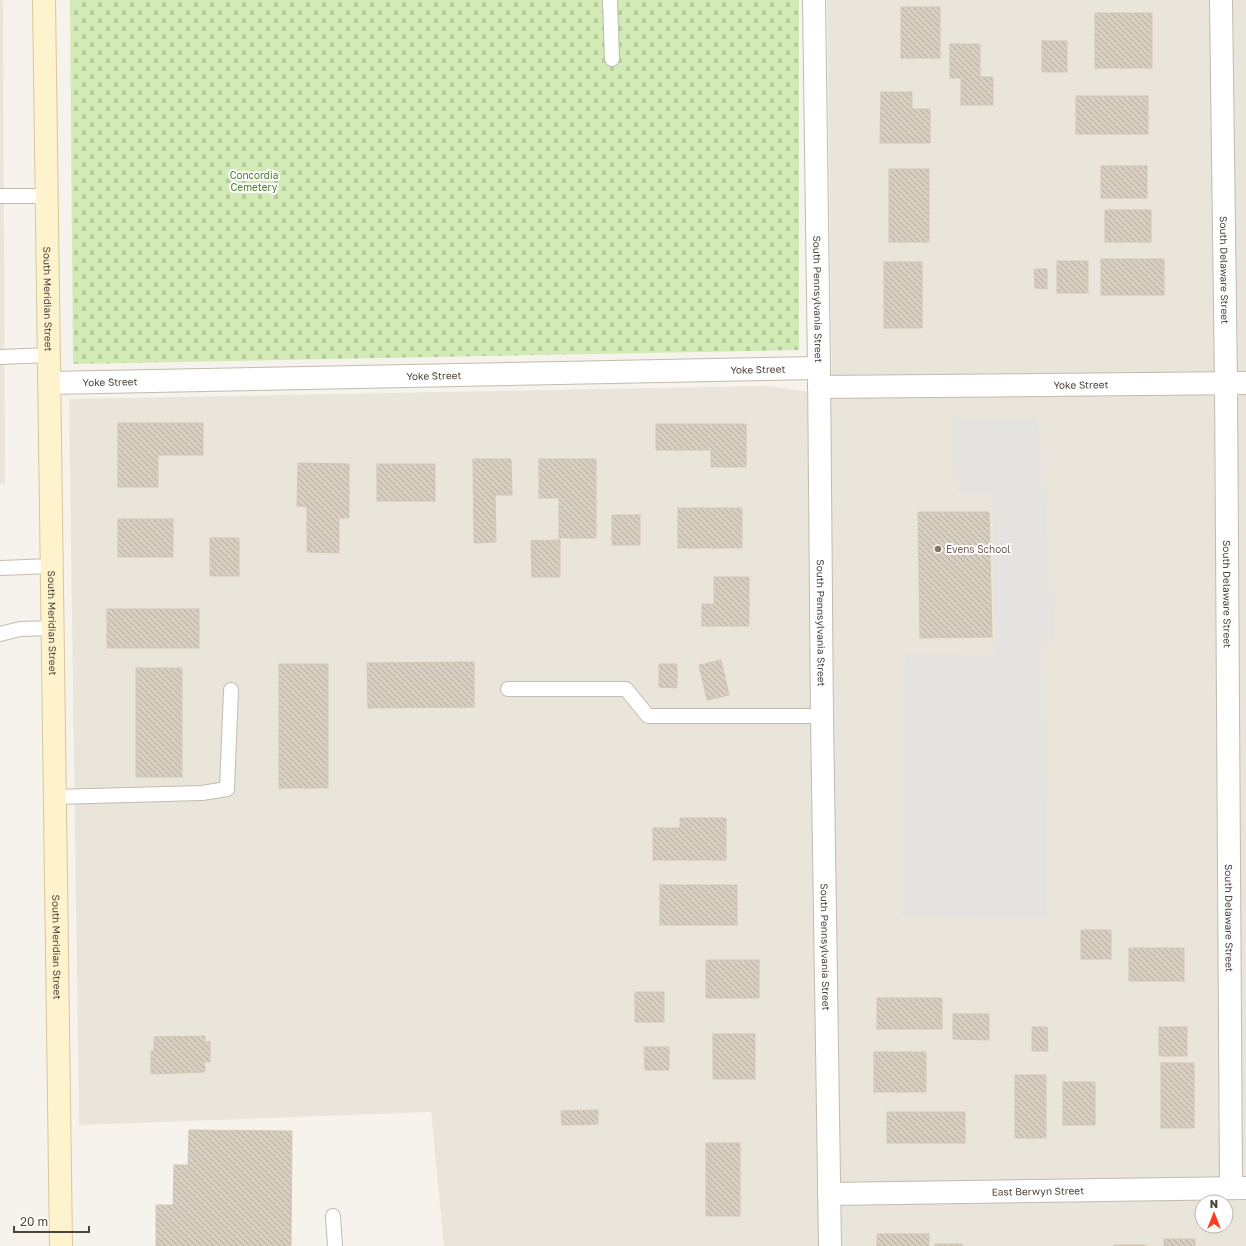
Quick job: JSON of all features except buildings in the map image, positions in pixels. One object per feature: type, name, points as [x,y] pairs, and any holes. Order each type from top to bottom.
[{"type":"main road","name":"South Meridian Street","points":[[44,0],[61,1246]]},
{"type":"street","name":"South Pennsylvania Street","points":[[814,0],[830,1246]]},
{"type":"street","name":"South Delaware Street","points":[[1220,0],[1236,384],[1239,1188]]},
{"type":"street","name":"Yoke Street","points":[[49,383],[819,377],[1236,384]]},
{"type":"street","name":"East Berwyn Street","points":[[829,1194],[1239,1188]]},
{"type":"lane","points":[[610,0],[612,59]]},
{"type":"lane","points":[[0,196],[47,196]]},
{"type":"lane","points":[[0,357],[49,356]]},
{"type":"lane","points":[[0,568],[52,566]]},
{"type":"lane","points":[[0,629],[0,634],[20,629],[53,628]]},
{"type":"lane","points":[[508,689],[626,689],[648,716],[822,716]]},
{"type":"lane","points":[[55,797],[202,793],[227,789],[231,690]]},
{"type":"lane","points":[[333,1216],[335,1246]]},
{"type":"shaded area","points":[[0,0],[3,0],[5,485],[0,484]]},
{"type":"shaded area","points":[[827,0],[1246,0],[1246,1246],[444,1246],[431,1112],[79,1125],[69,399],[767,386],[832,395]]},
{"type":"shaded area","points":[[955,418],[1038,419],[1055,638],[1042,645],[1047,918],[901,916],[905,654],[981,655],[993,652],[996,646],[992,495],[962,495],[957,490]]},
{"type":"green space","name":"Concordia Cemetery","points":[[70,0],[799,0],[799,350],[73,364]]},
{"type":"place","name":"Evens School","points":[[938,549]]}]
